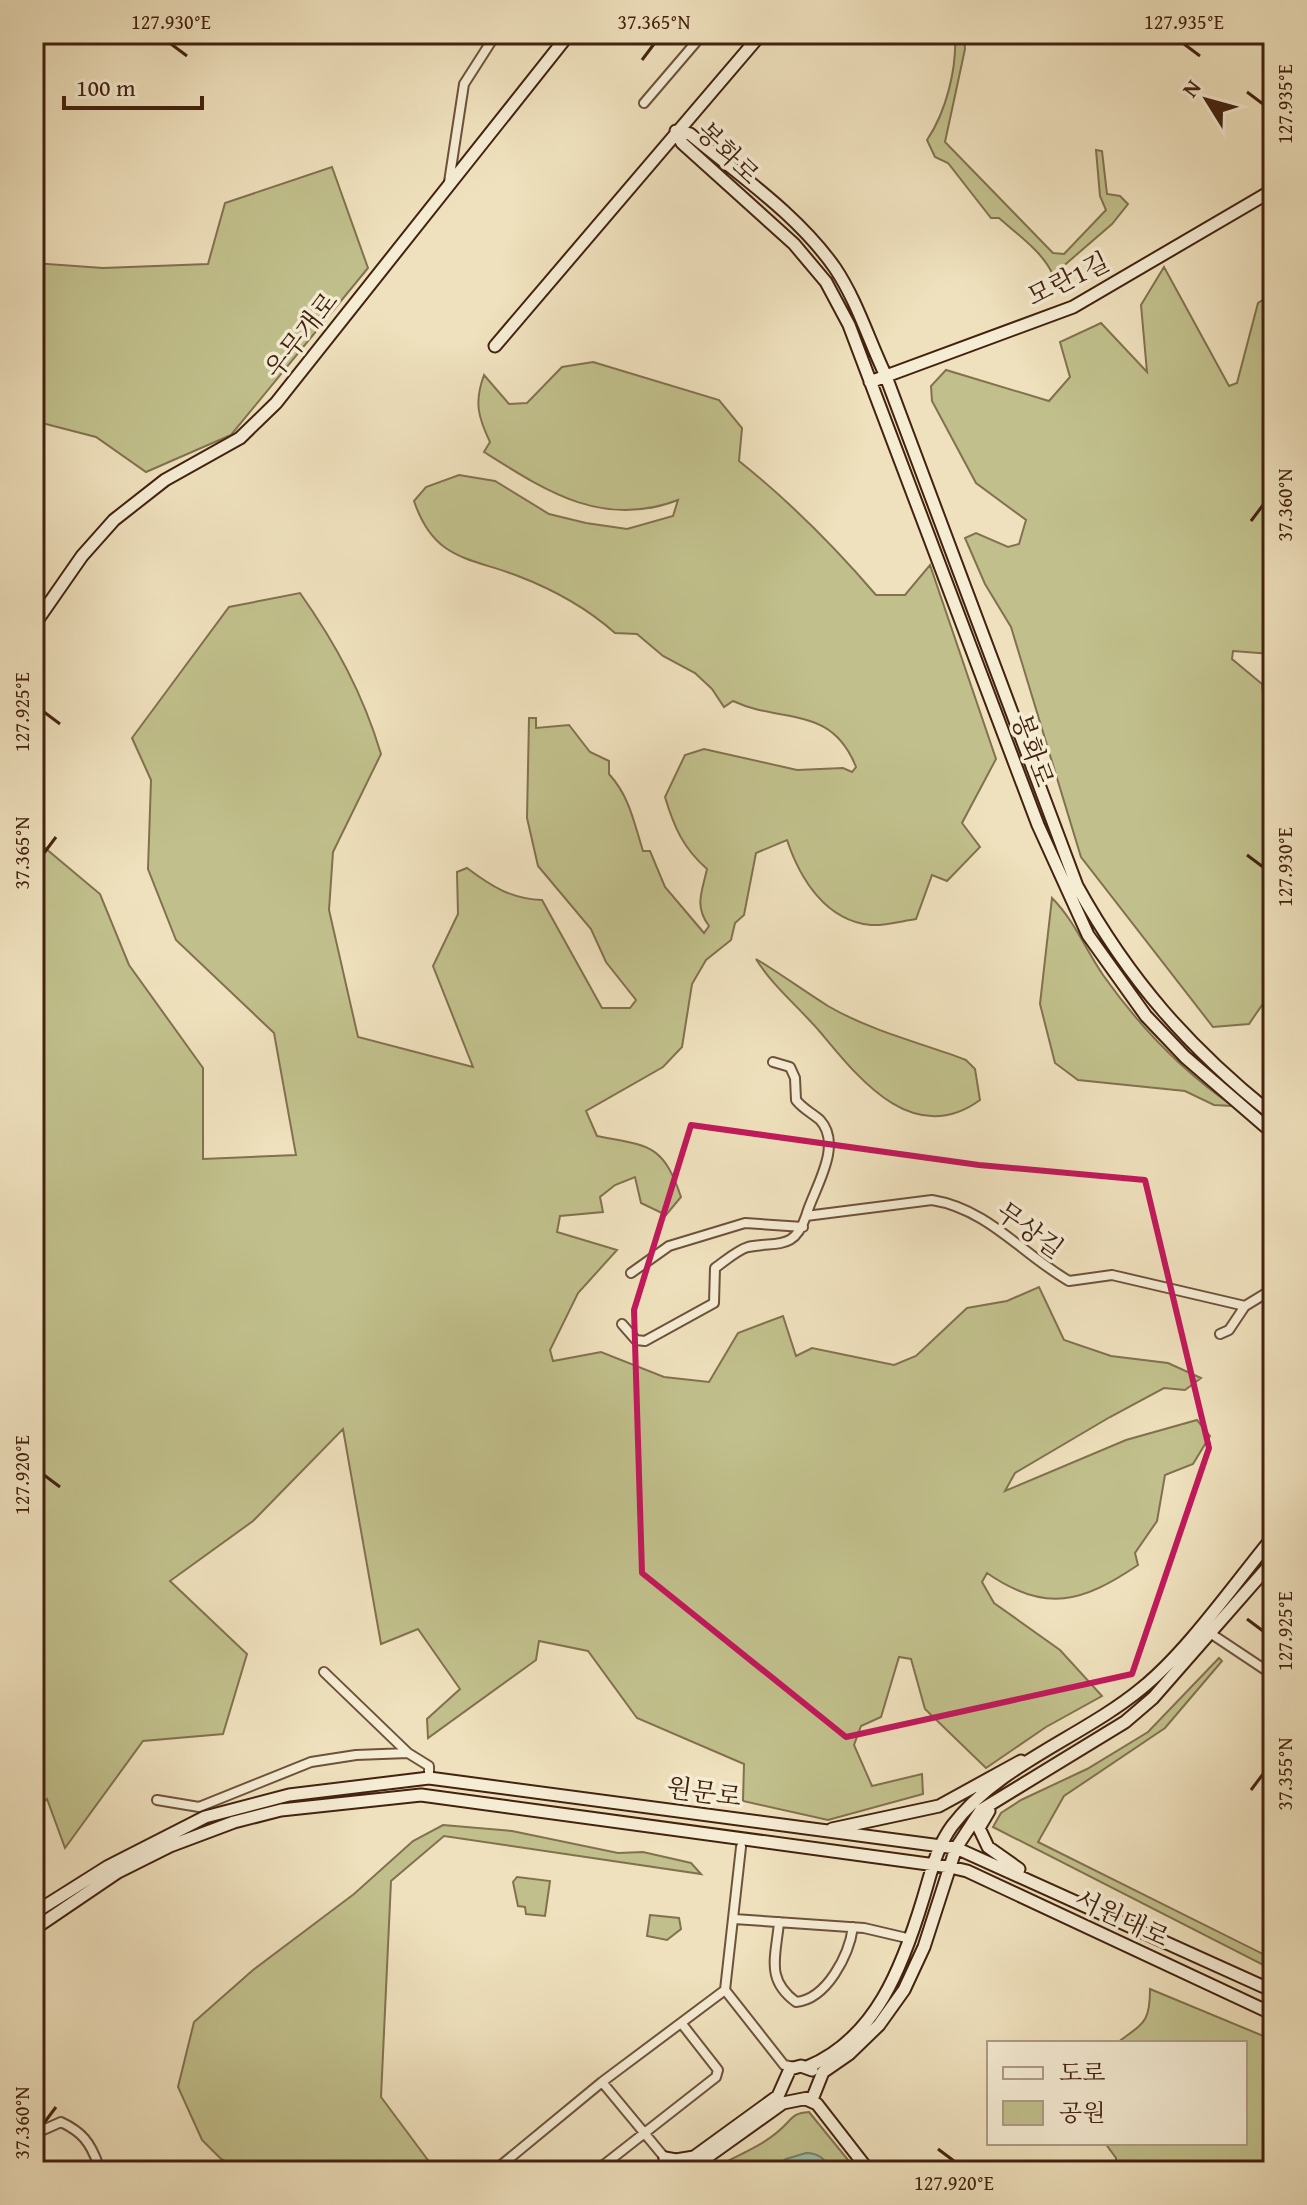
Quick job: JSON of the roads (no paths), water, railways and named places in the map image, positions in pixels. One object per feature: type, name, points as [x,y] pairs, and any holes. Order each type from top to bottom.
[{"type":"street","name":"우무개로","points":[[34,625],[82,556],[114,520],[165,480],[240,438],[276,403],[569,34]]},
{"type":"street","points":[[644,103],[703,34]]},
{"type":"street","points":[[495,346],[761,34]]},
{"type":"street","points":[[449,182],[464,84],[496,35]]},
{"type":"street","name":"봉화로","points":[[676,131],[690,134],[802,230],[826,258],[858,307],[1077,886],[1100,928],[1162,1014],[1232,1082],[1273,1115]]},
{"type":"street","name":"봉화로","points":[[676,131],[682,143],[794,244],[826,282],[849,325],[1038,825],[1088,935],[1146,1016],[1185,1057],[1273,1133]]},
{"type":"street","name":"모란1길","points":[[870,382],[1073,307],[1273,190]]},
{"type":"street","points":[[622,1324],[636,1340],[645,1341],[714,1303],[715,1268],[747,1247],[790,1241],[803,1227],[822,1177],[828,1148],[822,1122],[796,1100],[790,1067],[773,1062]]},
{"type":"street","name":"무상길","points":[[806,1216],[932,1200],[951,1203],[1018,1242],[1069,1281],[1112,1275],[1245,1306]]},
{"type":"street","points":[[631,1273],[669,1246],[745,1223],[803,1227]]},
{"type":"street","points":[[1220,1334],[1229,1330],[1245,1306],[1273,1289]]},
{"type":"street","points":[[670,2164],[694,2157],[778,2096],[783,2082],[795,2066],[836,2051],[873,2013],[896,1979],[939,1845],[978,1798],[1116,1709],[1145,1686],[1273,1537]]},
{"type":"street","points":[[602,2082],[642,2134],[670,2164],[693,2171],[699,2163],[783,2103],[811,2096],[829,2068],[879,2025],[904,1990],[924,1947],[956,1848],[981,1810],[1125,1722],[1153,1698],[1273,1561]]},
{"type":"street","points":[[1200,1625],[1273,1675]]},
{"type":"street","points":[[324,1672],[408,1753],[429,1766],[429,1778]]},
{"type":"street","points":[[820,1831],[939,1806],[1116,1709]]},
{"type":"street","points":[[157,1800],[202,1812],[311,1762],[356,1755],[408,1753]]},
{"type":"street","name":"원문로","points":[[34,1913],[202,1812],[289,1795],[429,1778],[956,1848]]},
{"type":"street","name":"원문로","points":[[34,1929],[118,1872],[170,1846],[234,1822],[281,1810],[421,1795],[950,1867]]},
{"type":"street","points":[[1003,1796],[984,1816],[979,1828],[983,1841],[1038,1883]]},
{"type":"street","points":[[494,2171],[602,2082],[725,1990],[741,1847]]},
{"type":"street","name":"서원대로","points":[[956,1848],[1273,1991]]},
{"type":"street","name":"서원대로","points":[[950,1867],[967,1871],[1273,2014]]},
{"type":"street","points":[[734,1919],[853,1927],[911,1939]]},
{"type":"street","points":[[779,1922],[774,1976],[780,1990],[796,2002],[810,2001],[822,1989],[850,1945],[853,1927]]},
{"type":"street","points":[[725,1990],[795,2066],[811,2096],[869,2171]]},
{"type":"street","points":[[596,2171],[716,2077],[718,2070],[682,2024]]},
{"type":"street","points":[[783,2082],[787,2095],[811,2096]]},
{"type":"street","points":[[34,2134],[61,2122],[70,2126],[91,2144],[98,2164],[112,2171]]},
{"type":"street","points":[[129,2171],[153,2168],[162,2171]]}]
